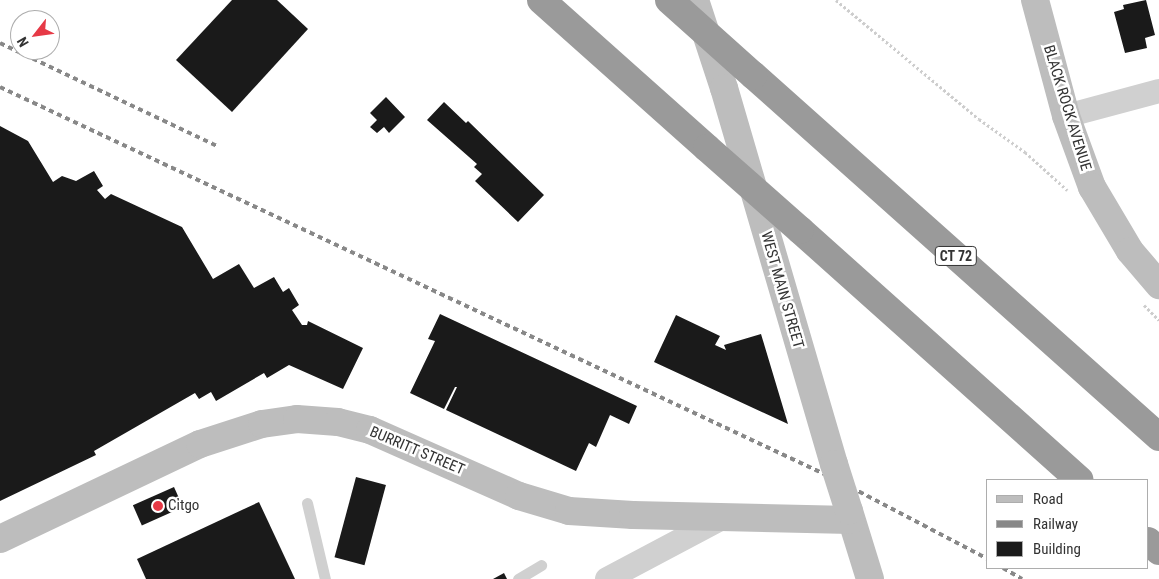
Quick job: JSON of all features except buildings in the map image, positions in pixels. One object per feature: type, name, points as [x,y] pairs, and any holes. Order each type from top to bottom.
[{"type":"highway","points":[[541,0],[1079,479]]},
{"type":"highway","name":"CT 72","points":[[669,0],[1159,437]]},
{"type":"highway","points":[[1149,542],[1159,551]]},
{"type":"street","name":"WEST MAIN STREET","points":[[695,0],[724,88],[789,316],[870,579]]},
{"type":"street","name":"BLACK ROCK AVENUE","points":[[1035,0],[1066,116],[1092,187],[1130,251],[1159,285]]},
{"type":"street","points":[[1066,116],[1159,91]]},
{"type":"street","name":"BURRITT STREET","points":[[0,539],[200,444],[256,425],[298,419],[338,422],[370,430],[519,496],[557,508],[612,514],[724,517],[850,515]]},
{"type":"street","points":[[607,579],[724,517]]},
{"type":"lane","points":[[307,503],[324,579]]},
{"type":"lane","points":[[518,579],[541,565]]},
{"type":"path","points":[[836,0],[979,119],[1040,164],[1068,190]]},
{"type":"railway","points":[[0,43],[219,147]]},
{"type":"railway","points":[[0,87],[835,479],[986,558]]},
{"type":"railway","points":[[1005,569],[1022,579]]},
{"type":"place","name":"Citgo","points":[[158,506]]}]
